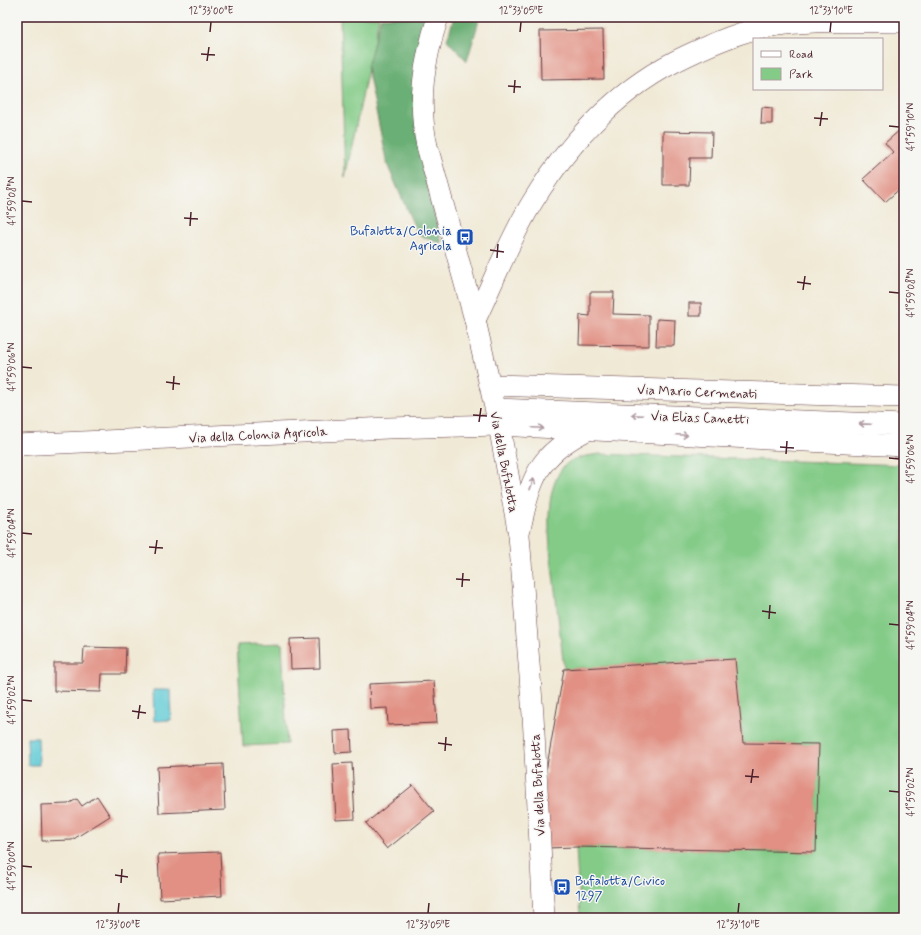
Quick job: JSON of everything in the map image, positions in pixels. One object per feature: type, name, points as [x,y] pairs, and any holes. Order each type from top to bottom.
[{"type":"street","name":"Via della Bufalotta","points":[[438,17],[429,49],[423,82],[423,130],[475,320],[497,417],[519,535],[533,715],[544,918]]},
{"type":"street","points":[[475,320],[532,202],[566,153],[602,113],[632,87],[683,57],[714,43],[778,21],[804,23],[904,22]]},
{"type":"street","name":"Via Mario Cermenati","points":[[490,385],[904,397]]},
{"type":"street","name":"Via Elias Canetti","points":[[497,417],[587,430],[800,431],[904,425]]},
{"type":"street","name":"Via Elias Canetti","points":[[497,417],[800,431],[904,446]]},
{"type":"street","name":"Via della Colonia Agricola","points":[[17,445],[380,428],[497,417]]},
{"type":"street","points":[[519,535],[532,484],[539,469],[556,449],[587,430]]},
{"type":"green space","points":[[340,17],[379,17],[345,178]]},
{"type":"green space","points":[[381,17],[432,17],[424,171],[442,244],[418,235],[387,164],[367,67]]},
{"type":"green space","points":[[454,17],[480,17],[467,61],[447,40]]},
{"type":"green space","points":[[600,454],[904,465],[904,918],[580,918],[576,847],[815,852],[819,744],[743,743],[734,659],[564,669],[550,544],[549,510],[551,494],[556,479],[563,467],[571,461]]},
{"type":"green space","points":[[282,643],[287,744],[243,746],[237,645]]},
{"type":"water","points":[[153,690],[170,690],[171,720],[154,721]]},
{"type":"water","points":[[27,738],[38,738],[39,765],[28,765]]},
{"type":"building","points":[[603,30],[604,79],[541,80],[540,31]]},
{"type":"building","points":[[762,107],[772,108],[772,124],[761,124]]},
{"type":"building","points":[[902,128],[904,130],[904,185],[885,202],[863,179],[893,152],[885,143]]},
{"type":"building","points":[[663,131],[712,132],[711,158],[690,158],[689,185],[663,185]]},
{"type":"building","points":[[590,292],[614,292],[613,314],[649,315],[649,346],[579,345],[580,315],[590,316]]},
{"type":"building","points":[[689,303],[701,303],[701,316],[689,316]]},
{"type":"building","points":[[657,319],[675,320],[674,346],[656,346]]},
{"type":"building","points":[[319,638],[320,668],[291,669],[290,639]]},
{"type":"building","points":[[84,647],[126,648],[125,674],[102,674],[101,692],[54,691],[54,663],[83,663]]},
{"type":"building","points":[[735,659],[743,743],[819,744],[816,852],[576,847],[547,848],[544,783],[564,669]]},
{"type":"building","points":[[434,681],[437,723],[388,725],[387,708],[370,709],[369,684]]},
{"type":"building","points":[[351,730],[352,752],[335,753],[334,731]]},
{"type":"building","points":[[352,763],[355,819],[336,820],[333,764]]},
{"type":"building","points":[[223,764],[225,810],[159,813],[157,767]]},
{"type":"building","points":[[413,785],[434,811],[387,849],[366,823]]},
{"type":"building","points":[[97,796],[110,816],[72,840],[42,841],[41,805],[68,804],[77,799],[82,806]]},
{"type":"building","points":[[220,852],[222,896],[160,899],[158,854]]},
{"type":"place","name":"Bufalotta/Colonia Agricola","points":[[465,237]]},
{"type":"place","name":"Bufalotta/Civico 1297","points":[[562,887]]}]
